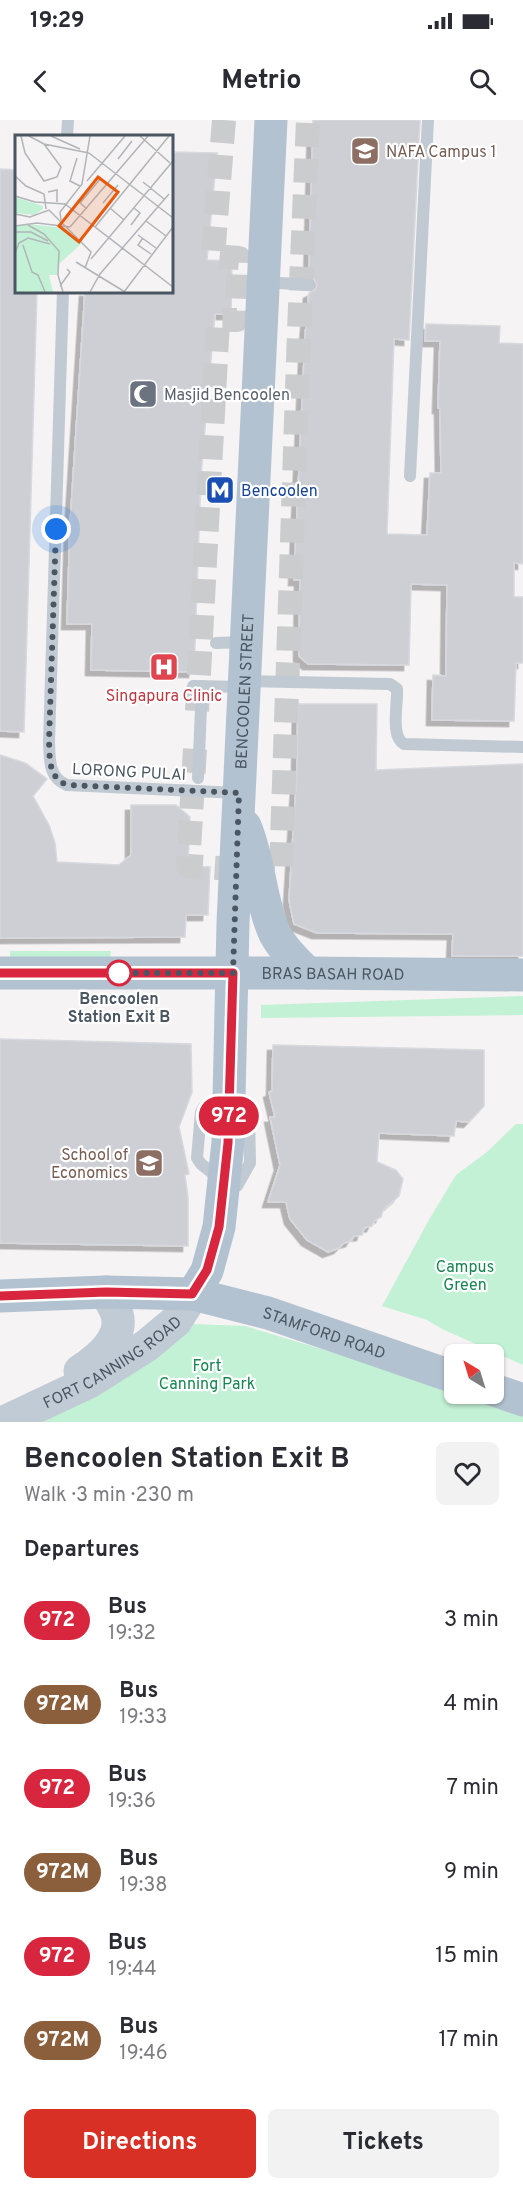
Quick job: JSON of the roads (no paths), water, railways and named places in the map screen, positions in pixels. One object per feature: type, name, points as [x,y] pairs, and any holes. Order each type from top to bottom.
[{"type":"main road","name":"BENCOOLEN STREET","points":[[192,1294],[207,1270],[219,1227],[224,1187],[230,1092],[245,684],[231,642],[265,282],[271,120]]},
{"type":"main road","points":[[239,802],[252,843],[269,919],[288,953],[308,973]]},
{"type":"main road","name":"BRAS BASAH ROAD","points":[[0,973],[523,975]]},
{"type":"main road","name":"STAMFORD ROAD","points":[[0,1296],[106,1292],[192,1294],[268,1313],[444,1374]]},
{"type":"main road","name":"FORT CANNING ROAD","points":[[12,1418],[96,1360],[109,1347],[117,1330],[117,1315],[106,1292]]},
{"type":"main road","name":"FORT CANNING ROAD","points":[[12,1418],[89,1382],[146,1346],[177,1321],[192,1294]]},
{"type":"main road","points":[[504,1393],[523,1400]]},
{"type":"lane","points":[[67,135],[68,120]]},
{"type":"lane","points":[[410,476],[420,182],[428,120]]},
{"type":"lane","points":[[265,282],[309,285]]},
{"type":"lane","name":"LORONG PULAI","points":[[63,292],[49,742],[52,773],[60,783],[67,785],[239,802]]},
{"type":"lane","points":[[198,778],[198,686],[390,684],[397,689],[396,733],[400,742],[404,744],[523,747]]},
{"type":"tunnel","points":[[197,711],[218,320],[237,320],[239,258],[213,256],[224,120]]},
{"type":"tunnel","points":[[195,749],[188,866],[281,872],[308,120]]},
{"type":"place","name":"NAFA Campus 1","points":[[365,151]]},
{"type":"place","name":"Masjid Bencoolen","points":[[143,394]]},
{"type":"place","name":"Bencoolen","points":[[220,490]]},
{"type":"place","name":"Singapura Clinic","points":[[164,667]]},
{"type":"place","name":"Bencoolen Station Exit B","points":[[119,973]]},
{"type":"place","name":"School of Economics","points":[[149,1163]]},
{"type":"park label","name":"Campus Green","points":[[465,1275]]},
{"type":"park label","name":"Fort Canning Park","points":[[207,1374]]}]
